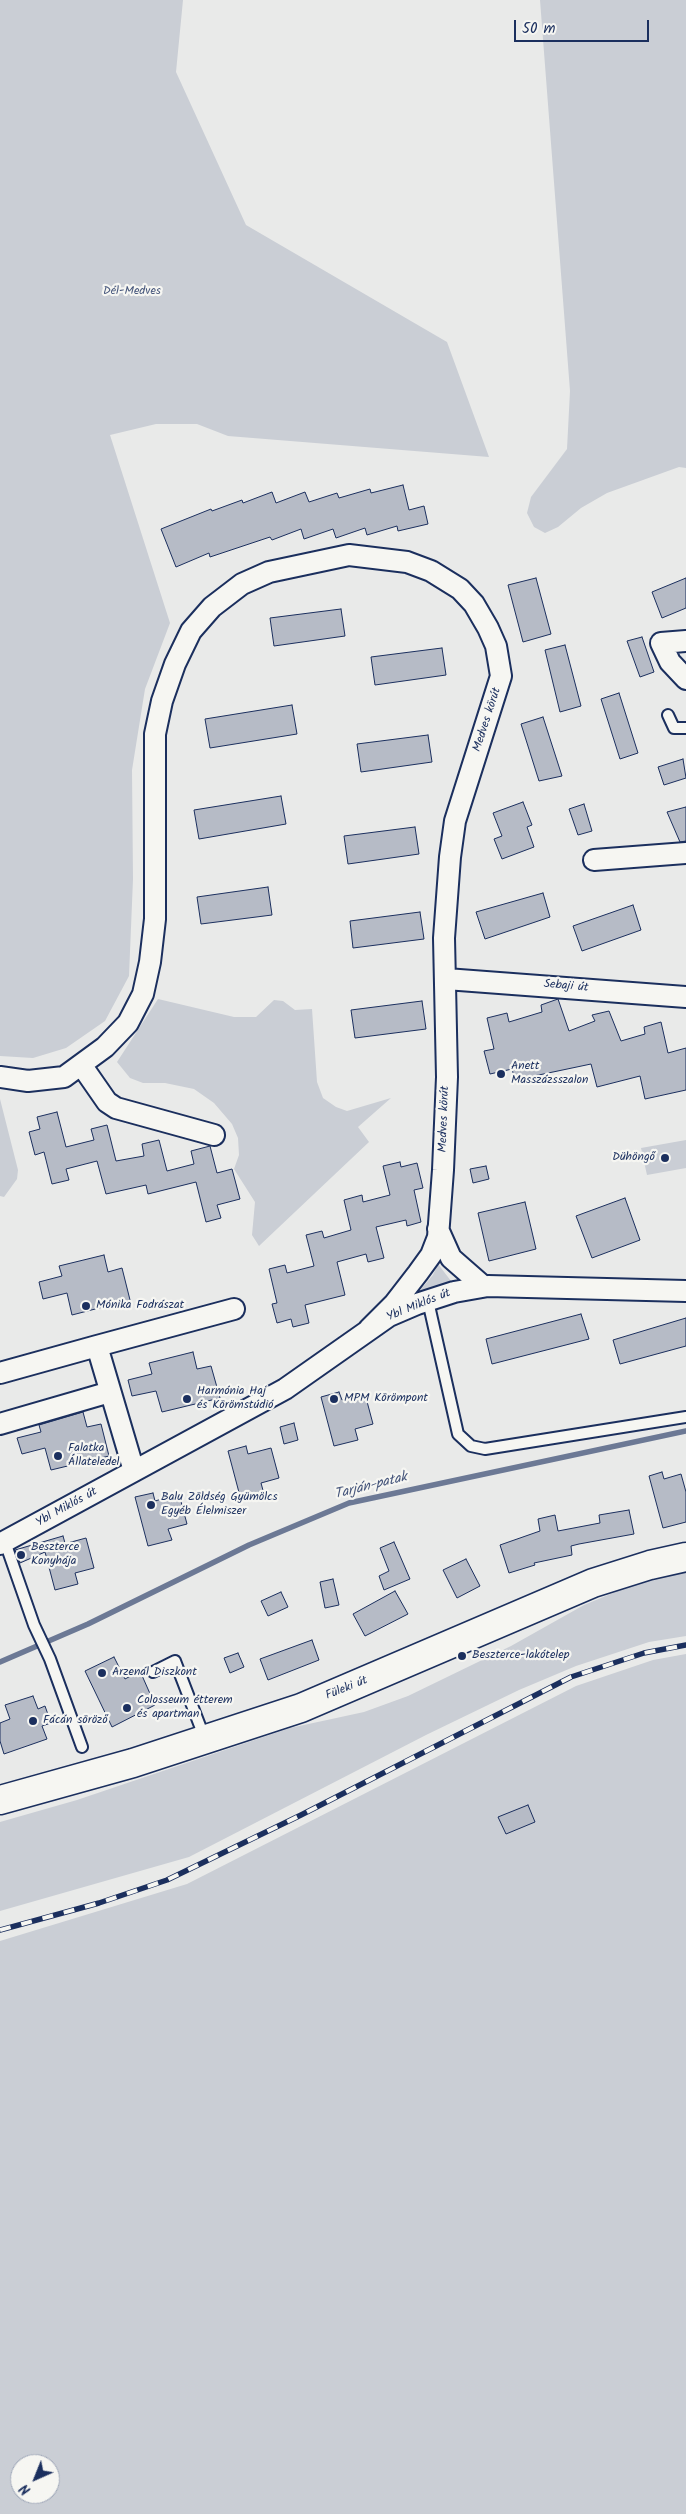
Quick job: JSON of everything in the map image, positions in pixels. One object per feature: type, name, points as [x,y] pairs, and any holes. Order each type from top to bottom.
[{"type":"main road","name":"Füleki út","points":[[0,1800],[133,1763],[286,1713],[335,1694],[593,1583],[650,1565],[686,1557]]},
{"type":"street","name":"Medves körút","points":[[0,1077],[28,1081],[64,1077],[82,1066],[105,1047],[128,1023],[143,994],[156,919],[155,734],[162,701],[175,664],[191,631],[212,607],[242,584],[269,572],[349,555],[407,562],[431,571],[460,588],[474,604],[488,628],[500,662],[500,683],[455,822],[446,896],[447,1086],[438,1229],[431,1255],[394,1304],[369,1329]]},
{"type":"street","points":[[686,641],[661,643],[670,662],[686,679]]},
{"type":"street","points":[[594,860],[686,854]]},
{"type":"street","name":"Sebaji út","points":[[446,979],[686,998]]},
{"type":"street","points":[[82,1066],[107,1102],[116,1108],[214,1135]]},
{"type":"street","points":[[438,1229],[451,1258],[483,1286]]},
{"type":"street","name":"Ybl Miklós út","points":[[3,1543],[285,1390],[369,1329],[399,1311],[454,1292],[483,1286],[686,1291]]},
{"type":"street","points":[[0,1374],[234,1309]]},
{"type":"street","points":[[97,1346],[134,1471]]},
{"type":"street","points":[[0,1424],[110,1392]]},
{"type":"lane","points":[[668,715],[674,728],[686,728]]},
{"type":"lane","points":[[428,1301],[458,1434],[471,1446],[485,1449],[686,1417]]},
{"type":"lane","points":[[3,1543],[34,1625],[50,1659],[82,1747]]},
{"type":"lane","points":[[153,1672],[175,1661],[205,1740]]},
{"type":"green space","name":"Dél-Medves","points":[[0,0],[183,0],[176,72],[246,225],[447,342],[489,457],[228,436],[197,424],[156,424],[110,435],[170,623],[145,689],[132,770],[133,879],[129,976],[105,1021],[66,1048],[33,1058],[0,1056]]},
{"type":"green space","points":[[540,0],[686,0],[686,468],[679,467],[607,493],[581,508],[558,527],[545,533],[534,527],[527,513],[531,497],[567,449],[570,391]]},
{"type":"green space","points":[[158,999],[234,1017],[256,1017],[274,1000],[283,1001],[295,1010],[312,1009],[317,1082],[323,1098],[336,1107],[347,1111],[391,1098],[358,1127],[369,1142],[259,1246],[252,1235],[255,1202],[234,1169],[239,1155],[238,1138],[232,1124],[214,1103],[194,1089],[165,1083],[143,1083],[130,1078],[117,1062]]},
{"type":"green space","points":[[0,1099],[18,1170],[17,1179],[4,1197],[0,1196]]},
{"type":"green space","name":"Dühöngő","points":[[686,1140],[686,1168],[647,1175],[641,1148]]},
{"type":"green space","points":[[438,1264],[451,1281],[416,1295],[433,1275]]},
{"type":"green space","points":[[686,1571],[686,1636],[649,1642],[576,1666],[519,1690],[426,1735],[189,1857],[0,1911],[0,1822],[77,1800],[290,1728],[364,1712],[408,1696],[511,1646],[584,1605],[637,1583]]},
{"type":"green space","points":[[686,1654],[686,2514],[0,2514],[0,1941],[187,1884],[576,1686],[653,1660]]},
{"type":"building","points":[[403,485],[409,510],[424,506],[428,524],[398,531],[397,526],[367,535],[365,528],[336,538],[333,529],[304,539],[301,529],[272,540],[270,537],[210,557],[209,553],[176,567],[161,529],[211,509],[212,511],[242,500],[243,503],[272,492],[276,503],[305,492],[309,502],[337,493],[339,498],[370,489],[371,493]]},
{"type":"building","points":[[536,578],[551,634],[523,642],[508,585]]},
{"type":"building","points":[[686,578],[686,608],[662,618],[652,592]]},
{"type":"building","points":[[341,609],[345,636],[274,646],[270,618]]},
{"type":"building","points":[[642,637],[654,672],[640,677],[627,641]]},
{"type":"building","points":[[565,645],[581,706],[560,712],[545,650]]},
{"type":"building","points":[[442,648],[446,675],[375,685],[371,657]]},
{"type":"building","points":[[619,693],[638,753],[620,759],[601,699]]},
{"type":"building","points":[[292,705],[297,734],[210,748],[205,719]]},
{"type":"building","points":[[543,717],[562,776],[539,781],[521,724]]},
{"type":"building","points":[[428,735],[432,762],[361,772],[357,744]]},
{"type":"building","points":[[683,759],[686,778],[664,785],[658,767]]},
{"type":"building","points":[[281,796],[286,824],[199,839],[194,810]]},
{"type":"building","points":[[523,802],[532,825],[527,827],[534,847],[502,859],[494,839],[502,836],[493,813]]},
{"type":"building","points":[[584,804],[592,831],[578,835],[569,809]]},
{"type":"building","points":[[686,807],[686,841],[680,842],[667,812]]},
{"type":"building","points":[[415,827],[419,854],[348,864],[344,836]]},
{"type":"building","points":[[268,887],[272,915],[201,924],[197,897]]},
{"type":"building","points":[[543,893],[550,917],[485,939],[476,912]]},
{"type":"building","points":[[633,905],[641,930],[582,951],[573,926]]},
{"type":"building","points":[[420,912],[424,939],[353,948],[350,921]]},
{"type":"building","points":[[558,999],[569,1031],[595,1021],[592,1015],[609,1011],[621,1041],[645,1034],[644,1027],[661,1022],[668,1053],[686,1048],[686,1090],[645,1099],[640,1076],[597,1087],[591,1064],[515,1080],[512,1069],[490,1074],[484,1051],[494,1049],[487,1018],[507,1013],[509,1022],[542,1012],[541,1005]]},
{"type":"building","points":[[422,1001],[426,1029],[355,1038],[351,1010]]},
{"type":"building","points":[[57,1112],[66,1147],[94,1140],[91,1129],[107,1125],[116,1161],[144,1156],[142,1144],[159,1140],[167,1171],[194,1164],[191,1151],[210,1146],[217,1173],[232,1169],[240,1199],[217,1205],[221,1218],[206,1222],[196,1182],[148,1194],[146,1185],[106,1194],[97,1161],[66,1169],[69,1180],[52,1184],[44,1152],[35,1155],[29,1132],[40,1129],[37,1117]]},
{"type":"building","points":[[400,1162],[401,1167],[417,1163],[423,1188],[414,1190],[421,1222],[407,1226],[406,1220],[376,1227],[384,1258],[368,1262],[366,1254],[337,1262],[345,1295],[305,1305],[309,1323],[293,1327],[291,1319],[277,1323],[272,1304],[277,1303],[269,1269],[285,1265],[287,1273],[314,1266],[306,1235],[322,1231],[324,1238],[351,1230],[344,1200],[362,1195],[363,1202],[390,1195],[383,1166]]},
{"type":"building","points":[[486,1166],[489,1179],[473,1183],[470,1169]]},
{"type":"building","points":[[625,1198],[640,1240],[592,1258],[576,1216]]},
{"type":"building","points":[[525,1202],[536,1249],[489,1261],[478,1213]]},
{"type":"building","points":[[104,1255],[108,1272],[122,1268],[130,1300],[72,1315],[67,1293],[43,1299],[39,1282],[62,1276],[59,1266]]},
{"type":"building","points":[[581,1314],[589,1339],[492,1364],[486,1339]]},
{"type":"building","points":[[686,1318],[686,1346],[620,1364],[613,1340]]},
{"type":"building","points":[[193,1352],[197,1369],[211,1366],[220,1398],[162,1412],[156,1391],[132,1396],[128,1380],[152,1374],[149,1363]]},
{"type":"building","points":[[339,1392],[342,1400],[365,1394],[373,1424],[355,1429],[358,1440],[334,1446],[321,1397]]},
{"type":"building","points":[[83,1412],[87,1427],[101,1424],[109,1456],[51,1470],[45,1448],[22,1454],[17,1438],[41,1432],[39,1425]]},
{"type":"building","points":[[294,1423],[298,1440],[284,1444],[280,1427]]},
{"type":"building","points":[[246,1446],[248,1454],[271,1448],[279,1478],[261,1483],[264,1494],[241,1500],[228,1451]]},
{"type":"building","points":[[662,1472],[664,1479],[681,1474],[686,1492],[686,1522],[663,1528],[649,1476]]},
{"type":"building","points":[[153,1493],[155,1501],[179,1494],[187,1524],[168,1529],[172,1540],[148,1546],[135,1497]]},
{"type":"building","points":[[629,1510],[634,1534],[571,1546],[572,1555],[534,1563],[535,1565],[509,1573],[500,1545],[540,1531],[538,1519],[555,1515],[558,1531],[600,1523],[599,1515]]},
{"type":"building","points":[[63,1536],[64,1544],[86,1538],[94,1568],[75,1573],[78,1584],[55,1590],[45,1552],[20,1563],[15,1550]]},
{"type":"building","points":[[394,1542],[410,1579],[384,1590],[379,1576],[389,1571],[380,1548]]},
{"type":"building","points":[[466,1559],[480,1586],[457,1598],[443,1570]]},
{"type":"building","points":[[333,1579],[339,1605],[325,1608],[320,1582]]},
{"type":"building","points":[[395,1591],[408,1614],[365,1636],[353,1614]]},
{"type":"building","points":[[281,1592],[288,1607],[268,1616],[261,1601]]},
{"type":"building","points":[[312,1640],[319,1660],[268,1680],[260,1659]]},
{"type":"building","points":[[238,1653],[244,1667],[230,1673],[224,1658]]},
{"type":"building","points":[[114,1657],[125,1679],[140,1671],[155,1705],[112,1727],[85,1671]]},
{"type":"building","points":[[33,1696],[38,1709],[45,1706],[51,1723],[42,1726],[47,1739],[4,1754],[0,1741],[0,1723],[10,1719],[5,1705]]},
{"type":"building","points":[[528,1805],[535,1822],[506,1834],[498,1817]]},
{"type":"waterway","name":"Tarján-patak","points":[[0,1662],[88,1624],[249,1545],[349,1503],[686,1431]]},
{"type":"railway","points":[[0,1930],[99,1903],[167,1880],[301,1815],[571,1677],[644,1653],[686,1645]]},
{"type":"place","name":"Anett Masszázsszalon","points":[[501,1074]]},
{"type":"place","name":"Dühöngő","points":[[665,1158]]},
{"type":"place","name":"Mónika Fodrászat","points":[[86,1306]]},
{"type":"place","name":"Harmónia Haj és Körömstúdió","points":[[187,1399]]},
{"type":"place","name":"MPM Körömpont","points":[[334,1399]]},
{"type":"place","name":"Falatka Állateledel","points":[[58,1456]]},
{"type":"place","name":"Balu Zöldség Gyümölcs Egyéb Élelmiszer","points":[[151,1505]]},
{"type":"place","name":"Beszterce Konyhája","points":[[21,1555]]},
{"type":"place","name":"Beszterce-lakótelep","points":[[462,1656]]},
{"type":"place","name":"Arzenál Diszkont","points":[[102,1673]]},
{"type":"place","name":"Colosseum étterem és apartman","points":[[127,1708]]},
{"type":"place","name":"Fácán söröző","points":[[33,1721]]}]
